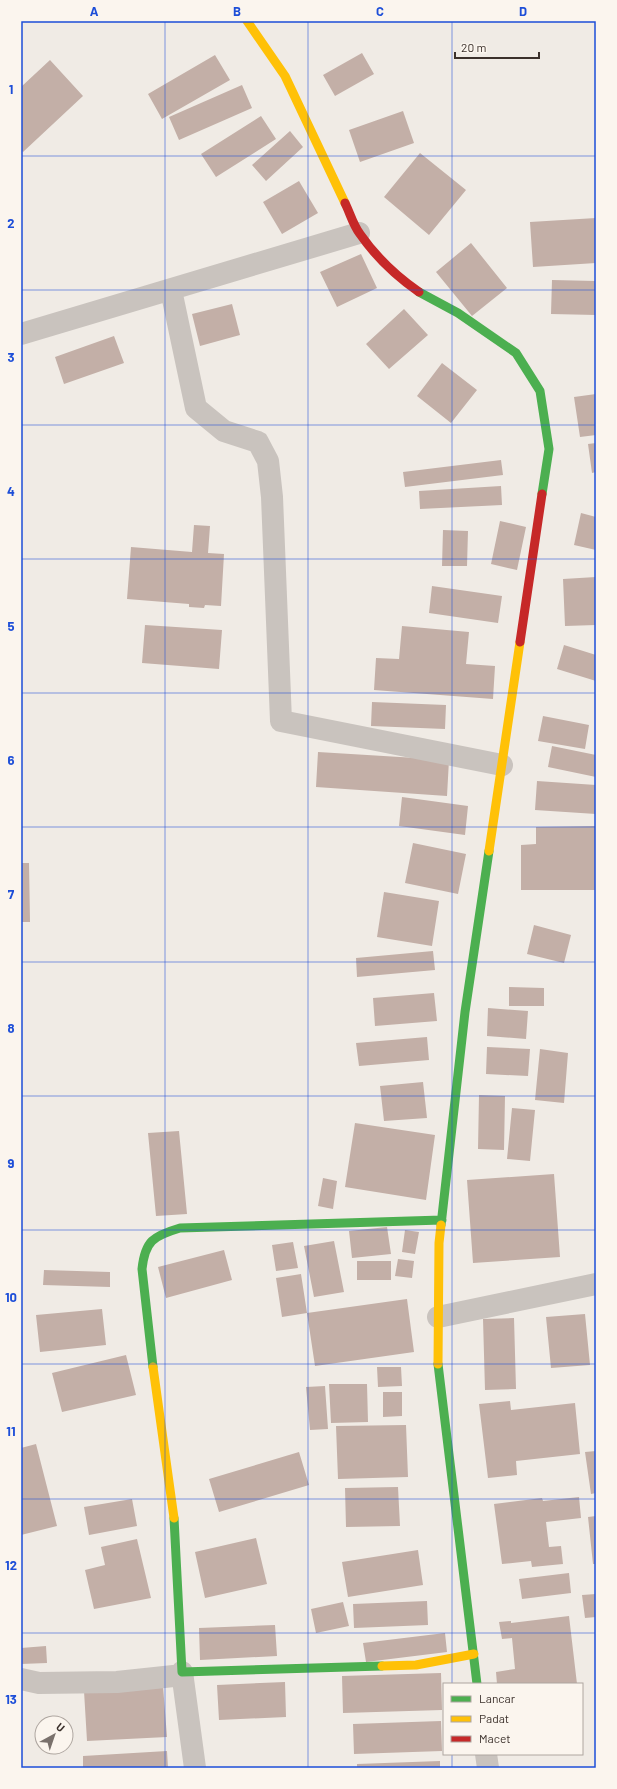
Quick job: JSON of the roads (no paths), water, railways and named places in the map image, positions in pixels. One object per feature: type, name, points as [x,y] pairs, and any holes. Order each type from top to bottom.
[{"type":"street","points":[[247,21],[285,76],[359,233],[379,258],[401,278],[458,313],[516,353],[540,392],[550,450],[465,1012],[438,1244],[437,1358],[477,1683]]},
{"type":"street","points":[[21,334],[359,233]]},
{"type":"street","points":[[172,290],[196,408],[224,432],[258,442],[268,461],[272,497],[281,721],[502,765]]},
{"type":"street","points":[[195,1768],[182,1673],[173,1506],[155,1381],[143,1276],[144,1253],[155,1238],[165,1232],[180,1228],[442,1220]]},
{"type":"street","points":[[438,1318],[596,1284]]},
{"type":"street","points":[[21,1680],[39,1683],[117,1682],[182,1673],[416,1665],[474,1654]]},
{"type":"street","points":[[486,1755],[488,1768]]}]
